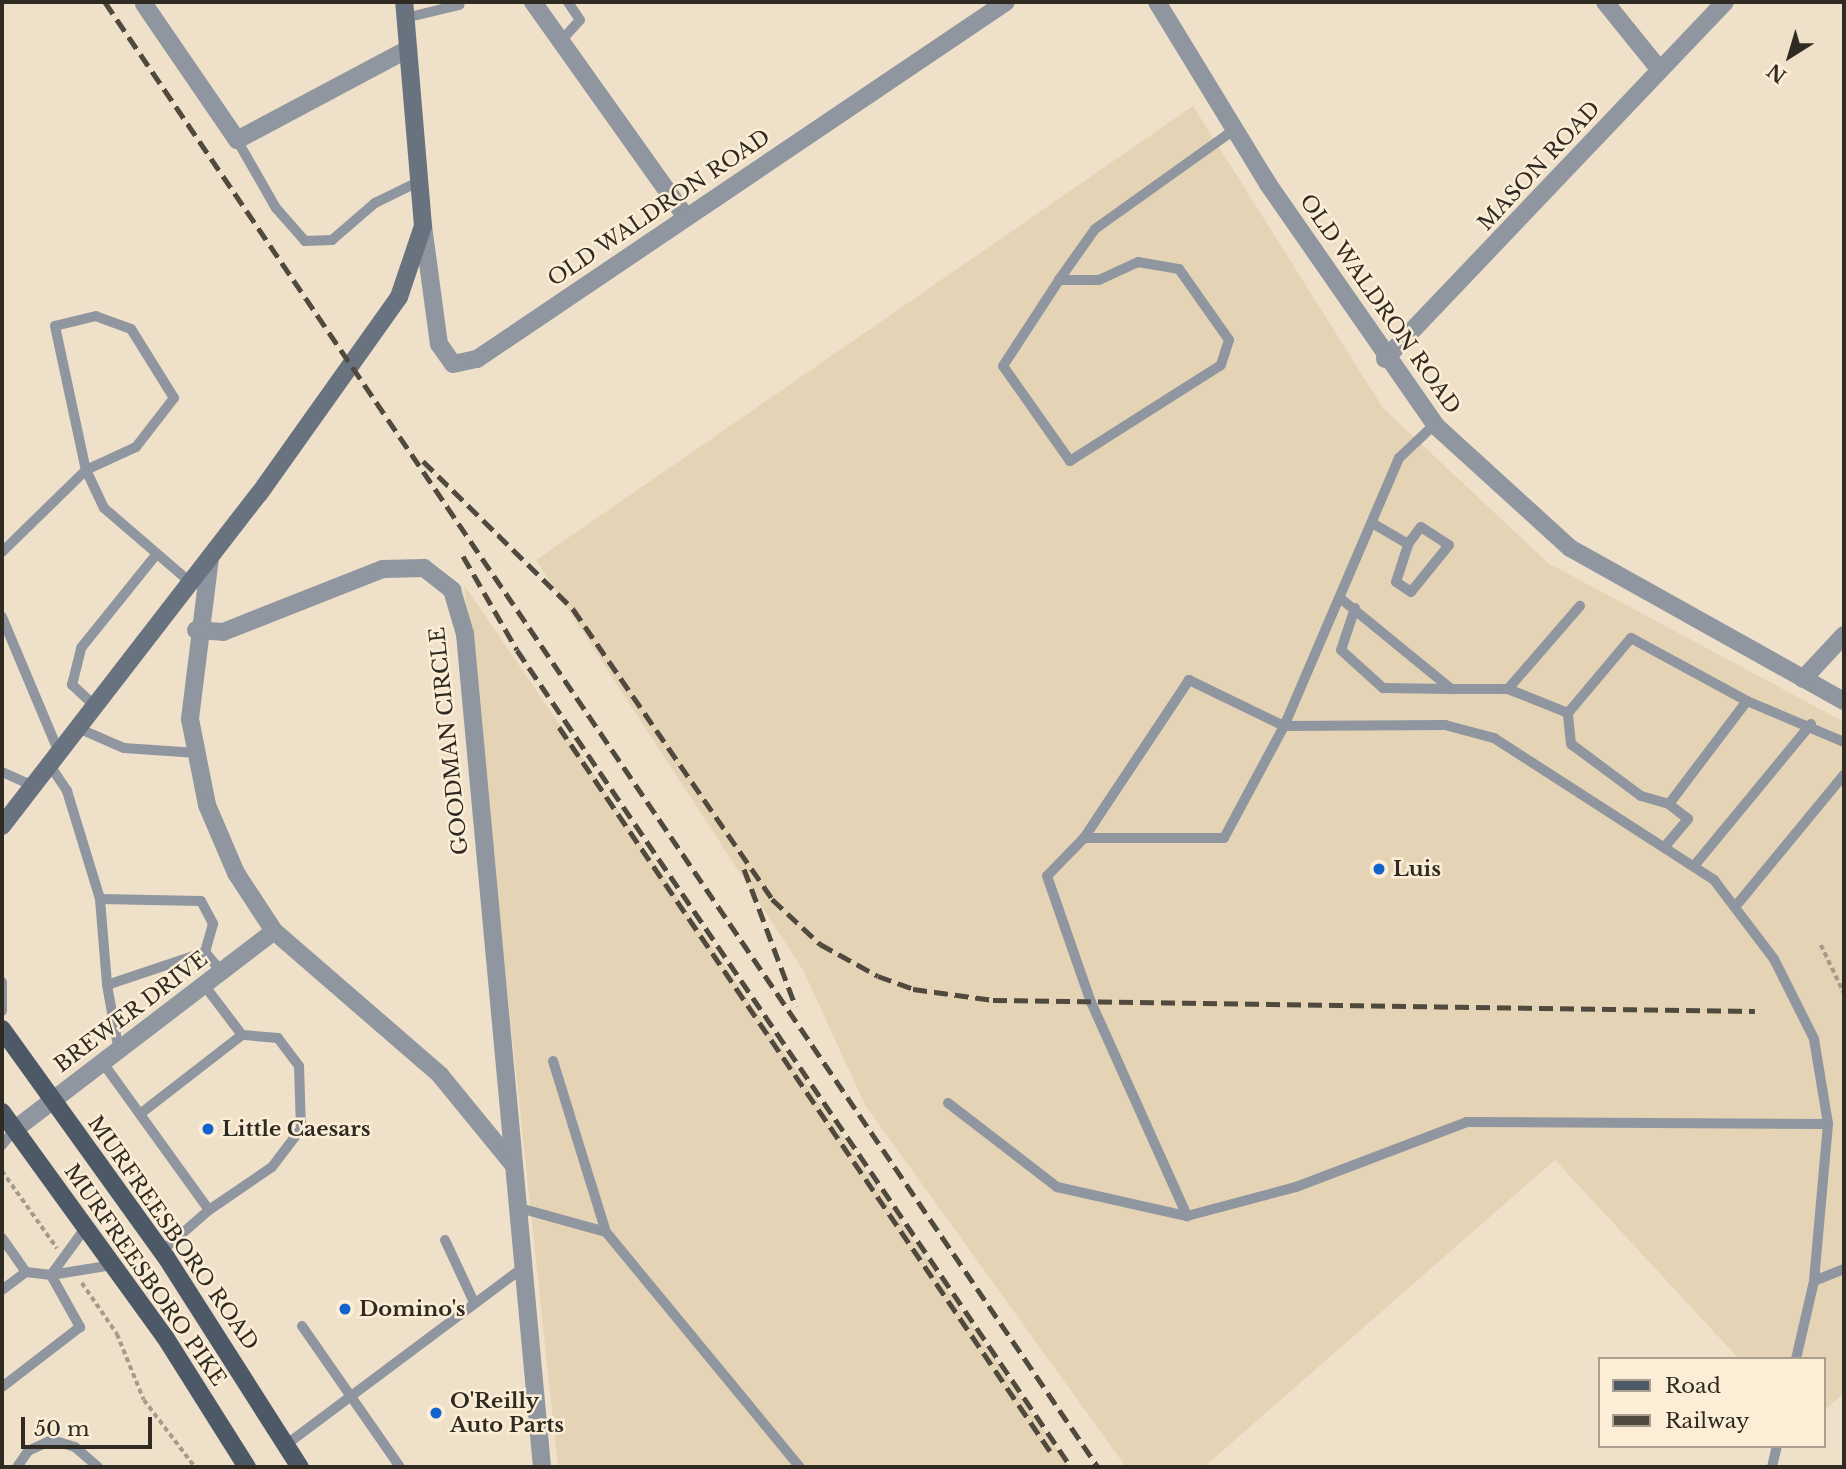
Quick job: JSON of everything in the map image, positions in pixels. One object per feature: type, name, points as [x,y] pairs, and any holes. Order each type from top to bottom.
[{"type":"main road","points":[[2,826],[56,761],[377,335],[398,297],[423,226],[405,10]]},
{"type":"main road","name":"MURFREESBORO ROAD","points":[[2,1029],[162,1251],[300,1467]]},
{"type":"main road","name":"MURFREESBORO PIKE","points":[[2,1112],[113,1265],[247,1467]]},
{"type":"street","points":[[533,2],[685,216]]},
{"type":"street","name":"OLD WALDRON ROAD","points":[[423,226],[439,344],[453,364],[477,359],[981,8],[1006,2]]},
{"type":"street","name":"OLD WALDRON ROAD","points":[[1157,2],[1235,129],[1385,359],[1435,424],[1504,495],[1570,548],[1844,701]]},
{"type":"street","points":[[1605,2],[1659,69]]},
{"type":"street","name":"MASON ROAD","points":[[1385,359],[1725,2]]},
{"type":"street","points":[[144,4],[237,140],[408,49]]},
{"type":"street","points":[[210,558],[196,631],[190,719],[207,805],[236,873],[274,931],[440,1075],[512,1163]]},
{"type":"street","name":"GOODMAN CIRCLE","points":[[196,631],[223,632],[383,569],[424,568],[452,590],[465,634],[538,1466]]},
{"type":"street","points":[[1803,679],[1844,635]]},
{"type":"street","name":"BREWER DRIVE","points":[[14,1130],[274,931]]},
{"type":"lane","points":[[561,41],[580,20],[568,2]]},
{"type":"lane","points":[[405,10],[459,5]]},
{"type":"lane","points":[[1059,280],[1099,281],[1138,262],[1179,269],[1229,340],[1222,365],[1070,461],[1003,366],[1059,280],[1095,229],[1235,129]]},
{"type":"lane","points":[[237,140],[276,208],[305,241],[332,240],[375,203],[420,181]]},
{"type":"lane","points":[[2,552],[86,470],[136,447],[174,398],[131,329],[96,316],[55,326],[86,470],[104,508],[155,556],[190,582]]},
{"type":"lane","points":[[1084,838],[1224,838],[1284,726],[1399,458],[1435,424]]},
{"type":"lane","points":[[1373,523],[1408,544]]},
{"type":"lane","points":[[1421,527],[1449,545],[1411,592],[1396,582],[1408,544],[1421,527]]},
{"type":"lane","points":[[96,708],[72,685],[81,648],[155,556]]},
{"type":"lane","points":[[1340,598],[1451,689]]},
{"type":"lane","points":[[1508,689],[1580,606]]},
{"type":"lane","points":[[1355,608],[1341,650],[1383,688],[1508,689],[1568,713]]},
{"type":"lane","points":[[2,617],[67,791],[100,899],[107,985],[118,1051]]},
{"type":"lane","points":[[1667,844],[1688,819],[1669,804],[1641,796],[1571,744],[1568,713],[1631,638],[1747,701],[1811,724],[1844,742]]},
{"type":"lane","points":[[1187,1216],[1091,1002],[1047,876],[1084,838],[1189,680],[1284,726],[1445,724],[1494,738],[1667,844],[1694,866],[1734,907],[1774,959],[1814,1039],[1828,1124],[1814,1281],[1796,1357]]},
{"type":"lane","points":[[1669,804],[1747,701]]},
{"type":"lane","points":[[1694,866],[1811,724]]},
{"type":"lane","points":[[80,729],[124,748],[197,753]]},
{"type":"lane","points":[[2,772],[36,787]]},
{"type":"lane","points":[[1734,907],[1844,775]]},
{"type":"lane","points":[[100,899],[201,901],[213,925],[205,953]]},
{"type":"lane","points":[[205,953],[222,972]]},
{"type":"lane","points":[[107,985],[205,953]]},
{"type":"lane","points":[[2,982],[2,1012]]},
{"type":"lane","points":[[204,985],[242,1035]]},
{"type":"lane","points":[[140,1114],[242,1035],[278,1038],[299,1066],[301,1129],[272,1167],[209,1210],[162,1251]]},
{"type":"lane","points":[[553,1061],[606,1232],[800,1467]]},
{"type":"lane","points":[[103,1063],[209,1210]]},
{"type":"lane","points":[[947,1103],[1057,1187],[1187,1216],[1296,1187],[1467,1122],[1828,1124]]},
{"type":"lane","points":[[2,1145],[14,1130]]},
{"type":"lane","points":[[516,1207],[606,1232]]},
{"type":"lane","points":[[51,1275],[62,1256],[86,1227]]},
{"type":"lane","points":[[2,1238],[26,1272]]},
{"type":"lane","points":[[444,1240],[473,1300]]},
{"type":"lane","points":[[2,1290],[26,1272],[77,1275],[88,1267],[113,1265]]},
{"type":"lane","points":[[287,1444],[473,1300],[522,1268]]},
{"type":"lane","points":[[1814,1281],[1844,1269]]},
{"type":"lane","points":[[2,1387],[80,1327],[51,1275]]},
{"type":"lane","points":[[302,1326],[348,1397],[400,1467]]},
{"type":"lane","points":[[17,1467],[28,1451],[52,1440],[75,1447],[97,1466]]},
{"type":"lane","points":[[1772,1467],[1777,1448]]},
{"type":"path","points":[[1821,945],[1844,993]]},
{"type":"path","points":[[2,1171],[62,1256]]},
{"type":"path","points":[[77,1275],[117,1334],[144,1401],[195,1467]]},
{"type":"shaded area","points":[[1193,106],[1383,408],[1548,563],[1844,722],[1844,1393],[1825,1410],[1825,1357],[1737,1357],[1555,1160],[1204,1467],[1126,1467],[865,1105],[803,970],[536,560]]},
{"type":"shaded area","points":[[464,585],[1069,1467],[558,1467]]},
{"type":"railway","points":[[105,2],[1098,1467]]},
{"type":"railway","points":[[423,461],[573,609],[772,899],[820,944],[878,976],[913,989],[993,1000],[1755,1011]]},
{"type":"railway","points":[[463,556],[517,650],[1071,1467]]},
{"type":"railway","points":[[559,727],[1050,1451]]},
{"type":"railway","points":[[744,869],[796,1007]]},
{"type":"place","name":"Luis","points":[[1379,869]]},
{"type":"place","name":"Little Caesars","points":[[208,1129]]},
{"type":"place","name":"Domino's","points":[[345,1309]]},
{"type":"place","name":"O'Reilly Auto Parts","points":[[436,1413]]}]
